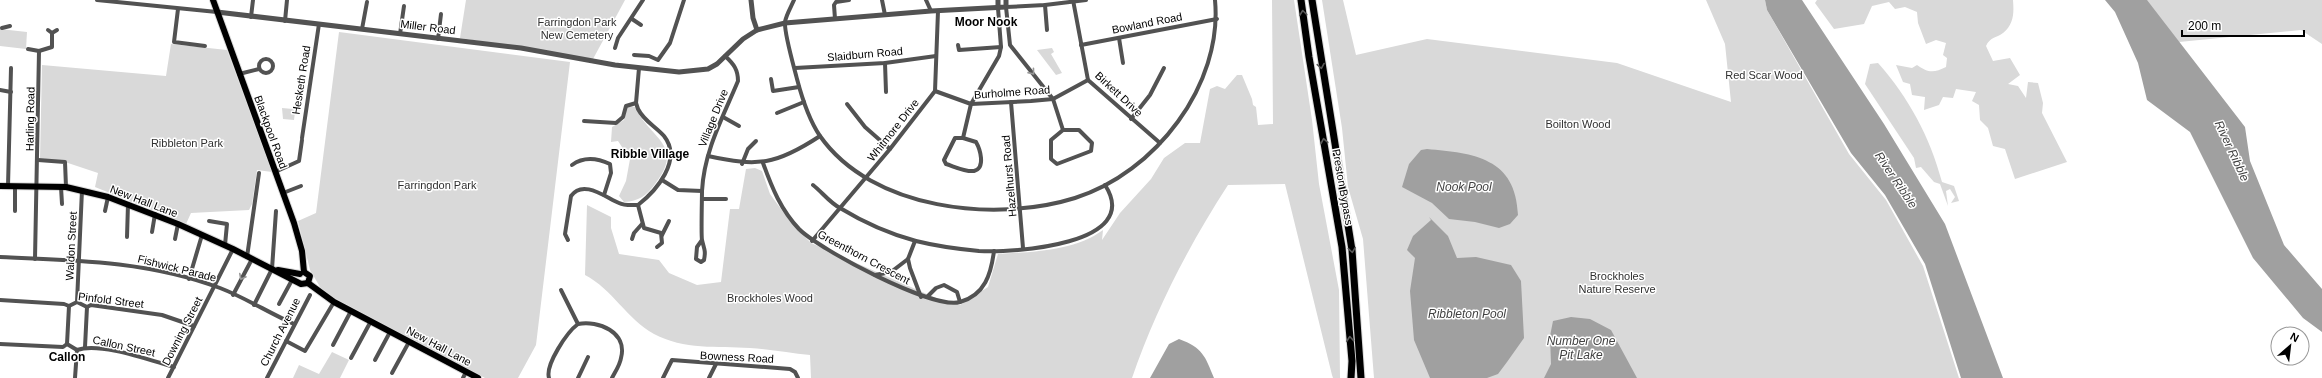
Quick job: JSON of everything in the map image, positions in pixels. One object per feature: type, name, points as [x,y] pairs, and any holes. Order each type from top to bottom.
[{"type":"highway","name":"Blackpool Road","points":[[213,0],[283,193],[302,251],[298,277],[310,276],[308,283]]},
{"type":"highway","name":"Preston Bypass","points":[[1301,0],[1308,57],[1342,247],[1352,361],[1351,378]]},
{"type":"highway","name":"Preston Bypass","points":[[1312,0],[1352,250],[1361,378]]},
{"type":"highway","name":"New Hall Lane","points":[[0,186],[63,187],[108,197],[178,224],[225,245],[272,269],[298,277]]},
{"type":"highway","name":"New Hall Lane","points":[[272,269],[298,277]]},
{"type":"highway","points":[[298,277],[304,285],[308,283]]},
{"type":"highway","name":"New Hall Lane","points":[[308,283],[334,302],[478,378]]},
{"type":"street","name":"Miller Road","points":[[97,0],[217,12],[521,48],[639,68],[697,72],[708,69],[726,56],[743,39],[757,30],[785,23],[931,11],[1006,7]]},
{"type":"street","points":[[251,17],[253,0]]},
{"type":"street","points":[[285,21],[287,0]]},
{"type":"street","points":[[615,48],[618,38],[632,19],[643,0]]},
{"type":"street","points":[[657,70],[658,60],[670,43],[684,0]]},
{"type":"street","points":[[751,0],[753,18],[757,30]]},
{"type":"street","points":[[794,0],[785,23],[799,87],[804,102],[820,136],[836,154],[866,178],[890,189],[938,205],[1011,211],[1076,198],[1105,184],[1146,158],[1185,111],[1202,77],[1210,58],[1217,19],[1215,0]]},
{"type":"street","points":[[835,19],[834,5],[836,2],[849,0]]},
{"type":"street","points":[[882,0],[885,15]]},
{"type":"street","points":[[926,0],[931,11]]},
{"type":"street","points":[[963,138],[971,104],[999,56],[1001,48],[998,0]]},
{"type":"street","points":[[1006,0],[1010,45],[1054,99],[1063,130]]},
{"type":"street","points":[[1006,7],[1045,5],[1086,0]]},
{"type":"street","name":"Birkett Drive","points":[[1073,1],[1088,80],[1160,143]]},
{"type":"street","points":[[362,29],[367,2]]},
{"type":"street","points":[[1045,5],[1047,30]]},
{"type":"street","points":[[400,34],[404,6]]},
{"type":"street","points":[[178,9],[174,42],[205,46]]},
{"type":"street","points":[[935,91],[938,11]]},
{"type":"street","points":[[438,39],[441,14]]},
{"type":"street","points":[[632,19],[641,25]]},
{"type":"street","name":"Bowland Road","points":[[1081,45],[1217,19]]},
{"type":"street","name":"Hesketh Road","points":[[275,172],[299,161],[319,24]]},
{"type":"street","points":[[3,29],[10,26]]},
{"type":"street","points":[[28,49],[42,50],[54,48],[52,33],[48,30]]},
{"type":"street","points":[[52,33],[57,30]]},
{"type":"street","points":[[1119,38],[1123,63]]},
{"type":"street","points":[[958,45],[958,50],[1001,48]]},
{"type":"street","name":"Harling Road","points":[[35,259],[42,50]]},
{"type":"street","points":[[634,55],[649,56],[658,60]]},
{"type":"street","name":"Village Drive","points":[[702,240],[697,247],[696,259],[701,262],[704,260],[706,249],[702,240],[702,191],[708,156],[713,137],[738,81],[736,67],[726,56]]},
{"type":"street","name":"Slaidburn Road","points":[[795,68],[885,63],[936,56]]},
{"type":"street","points":[[885,63],[886,92]]},
{"type":"street","points":[[8,186],[11,68]]},
{"type":"street","points":[[568,240],[566,234],[571,196],[574,192],[579,189],[586,189],[604,195],[620,204],[638,205],[653,194],[662,180],[669,162],[668,143],[641,114],[636,103],[639,68]]},
{"type":"street","points":[[1131,119],[1150,95],[1164,68]]},
{"type":"street","points":[[239,74],[259,70]]},
{"type":"street","points":[[771,79],[773,91],[799,87]]},
{"type":"street","name":"Burholme Road","points":[[935,91],[971,104],[1054,99],[1088,80]]},
{"type":"street","points":[[0,90],[11,92]]},
{"type":"street","name":"Whitmore Drive","points":[[812,241],[890,149],[935,91]]},
{"type":"street","points":[[777,113],[804,102]]},
{"type":"street","name":"Hazelhurst Road","points":[[1012,102],[1023,248]]},
{"type":"street","points":[[584,121],[616,123],[623,117],[626,106],[636,103]]},
{"type":"street","points":[[847,104],[865,127],[890,149]]},
{"type":"street","points":[[723,117],[739,126]]},
{"type":"street","points":[[1063,130],[1079,130],[1092,143],[1091,151],[1057,164],[1051,159],[1051,140],[1063,130]]},
{"type":"street","points":[[708,156],[742,164],[763,163],[808,144],[820,136]]},
{"type":"street","points":[[955,138],[963,138],[976,142],[978,146],[980,166],[973,171],[946,164],[944,160],[952,141],[955,138]]},
{"type":"street","points":[[742,164],[748,149],[756,141]]},
{"type":"street","points":[[572,165],[583,159],[610,164],[612,172],[604,195]]},
{"type":"street","points":[[38,160],[65,162],[62,204]]},
{"type":"street","name":"Greenthorn Crescent","points":[[763,163],[773,191],[783,209],[812,241],[921,297],[927,297],[944,303],[960,302]]},
{"type":"street","points":[[233,294],[250,258],[259,173]]},
{"type":"street","points":[[662,180],[678,190],[702,191]]},
{"type":"street","points":[[813,185],[839,208],[897,235],[915,241],[978,251],[994,251],[1078,239],[1102,227],[1110,212],[1108,190],[1105,184]]},
{"type":"street","points":[[15,186],[16,210]]},
{"type":"street","points":[[283,193],[301,186]]},
{"type":"street","name":"Waldon Street","points":[[77,302],[82,190]]},
{"type":"street","points":[[105,211],[108,197]]},
{"type":"street","points":[[703,199],[726,199]]},
{"type":"street","points":[[127,237],[128,204]]},
{"type":"street","points":[[638,205],[644,228],[661,233],[662,235]]},
{"type":"street","points":[[254,304],[272,269],[276,211]]},
{"type":"street","points":[[152,232],[155,214]]},
{"type":"street","points":[[209,221],[227,224],[225,245]]},
{"type":"street","points":[[656,247],[662,243],[662,235],[669,221]]},
{"type":"street","points":[[175,239],[178,224]]},
{"type":"street","points":[[632,239],[634,233],[643,224]]},
{"type":"street","points":[[189,279],[202,235]]},
{"type":"street","points":[[876,275],[891,272],[908,259],[915,241]]},
{"type":"street","name":"Downing Street","points":[[168,378],[233,249]]},
{"type":"street","points":[[927,297],[936,288],[944,285],[957,292],[960,302],[972,297],[985,284],[990,276],[994,251]]},
{"type":"street","name":"Fishwick Parade","points":[[0,257],[80,260],[128,265],[189,279],[214,287],[233,294],[294,324]]},
{"type":"street","points":[[908,259],[913,278],[921,297]]},
{"type":"street","points":[[279,304],[298,277]]},
{"type":"street","points":[[561,290],[578,324]]},
{"type":"street","name":"Church Avenue","points":[[267,378],[310,295]]},
{"type":"street","name":"Pinfold Street","points":[[0,300],[64,304],[69,306],[77,302],[87,307],[91,305],[162,315],[194,326]]},
{"type":"street","points":[[286,341],[305,351],[334,302]]},
{"type":"street","points":[[0,344],[62,347],[67,344],[69,306]]},
{"type":"street","points":[[85,347],[87,307]]},
{"type":"street","points":[[333,344],[351,311]]},
{"type":"street","points":[[351,358],[371,321]]},
{"type":"street","points":[[549,378],[549,368],[563,340],[578,324],[597,323],[611,330],[617,336],[621,349],[622,358],[612,378]]},
{"type":"street","points":[[375,360],[390,332]]},
{"type":"street","points":[[392,373],[409,342]]},
{"type":"street","name":"Callon Street","points":[[67,344],[77,350],[85,347],[120,353],[174,367]]},
{"type":"street","points":[[75,378],[77,350]]},
{"type":"street","points":[[578,378],[588,357]]},
{"type":"street","name":"Bowness Road","points":[[663,378],[672,360],[790,369],[798,377]]},
{"type":"street","points":[[709,378],[716,364]]},
{"type":"street","points":[[463,378],[466,372]]},
{"type":"green space","name":"Farringdon Park New Cemetery","points":[[466,0],[625,0],[593,59],[460,38]]},
{"type":"green space","name":"Brockholes Wood","points":[[1272,0],[1294,0],[1312,120],[1319,184],[1339,290],[1340,378],[1333,378],[1332,375],[1285,184],[1228,185],[1200,231],[1162,303],[1132,378],[811,378],[810,355],[738,347],[689,345],[677,343],[654,334],[644,328],[595,281],[585,275],[587,205],[611,217],[611,228],[619,254],[659,260],[669,273],[697,285],[721,282],[730,209],[739,209],[746,169],[755,168],[762,171],[770,194],[789,220],[811,243],[945,302],[960,305],[988,287],[998,254],[1053,249],[1080,242],[1103,230],[1102,240],[1120,213],[1151,179],[1164,158],[1185,143],[1200,143],[1210,89],[1217,86],[1225,89],[1237,75],[1242,75],[1253,105],[1256,107],[1258,125],[1273,124]]},
{"type":"green space","points":[[1322,0],[1343,0],[1356,55],[1427,39],[1617,63],[1731,102],[1725,44],[1706,0],[1765,0],[1767,10],[1849,154],[1886,200],[1923,266],[1959,378],[1374,378],[1363,239],[1348,187],[1342,128]]},
{"type":"green space","points":[[1817,0],[2013,0],[2013,14],[2007,30],[1989,41],[1986,46],[1993,61],[2010,58],[2020,75],[2008,84],[2018,86],[2026,98],[2028,82],[2038,83],[2043,103],[2042,113],[2067,162],[2015,179],[2005,149],[1993,146],[1988,128],[1980,120],[1979,105],[1972,101],[1976,92],[1956,89],[1953,98],[1943,97],[1939,105],[1924,110],[1925,97],[1912,95],[1910,84],[1903,82],[1896,65],[1912,68],[1917,65],[1928,71],[1942,69],[1946,67],[1947,58],[1943,55],[1946,43],[1936,40],[1926,44],[1918,23],[1917,12],[1905,7],[1895,9],[1889,2],[1872,6],[1864,24],[1834,29],[1815,3]]},
{"type":"green space","points":[[2145,0],[2322,0],[2322,44],[2301,30],[2179,42]]},
{"type":"green space","points":[[0,29],[27,32],[26,49],[0,46]]},
{"type":"green space","name":"Farringdon Park","points":[[339,32],[570,62],[536,345],[518,378],[485,378],[323,292],[310,270],[298,221],[316,213]]},
{"type":"green space","name":"Ribbleton Park","points":[[171,44],[227,50],[272,172],[257,170],[252,204],[249,210],[191,213],[186,224],[95,187],[98,173],[62,161],[40,159],[42,65],[166,76]]},
{"type":"green space","points":[[1052,48],[1054,52],[1051,54],[1062,73],[1056,75],[1037,50]]},
{"type":"green space","points":[[1878,63],[1909,104],[1925,134],[1942,182],[1954,186],[1959,201],[1951,203],[1955,197],[1950,189],[1946,191],[1948,206],[1940,184],[1934,182],[1921,167],[1916,168],[1914,158],[1865,84],[1870,64]]},
{"type":"green space","points":[[627,107],[635,107],[641,118],[662,142],[666,151],[667,160],[664,171],[648,192],[638,199],[624,202],[619,196],[626,181],[630,159],[618,141],[611,142],[612,127],[624,120]]},
{"type":"green space","points":[[282,108],[293,109],[295,112],[294,120],[283,119]]},
{"type":"green space","points":[[332,352],[349,360],[340,378],[293,378],[299,365],[319,374]]},
{"type":"water","name":"River Ribble","points":[[1765,0],[1802,0],[1884,124],[1945,224],[2003,378],[1961,378],[1925,264],[1885,195],[1851,153],[1767,10]]},
{"type":"water","name":"River Ribble","points":[[2105,0],[2147,0],[2245,127],[2250,161],[2284,245],[2322,289],[2322,332],[2303,318],[2253,258],[2190,132],[2147,100],[2138,63],[2115,12]]},
{"type":"water","name":"Nook Pool","points":[[1427,149],[1461,153],[1476,157],[1489,162],[1501,170],[1510,181],[1515,196],[1518,215],[1510,224],[1499,228],[1475,222],[1449,219],[1432,203],[1402,187],[1409,164],[1421,150]]},
{"type":"water","name":"Ribbleton Pool","points":[[1429,217],[1448,236],[1457,258],[1476,257],[1511,265],[1521,281],[1524,338],[1498,374],[1487,378],[1430,378],[1414,340],[1410,291],[1415,258],[1407,250],[1413,236],[1431,220]]},
{"type":"water","name":"Number One Pit Lake","points":[[1571,317],[1590,319],[1611,330],[1637,378],[1544,378],[1551,364],[1550,336],[1553,321]]},
{"type":"water","points":[[1179,339],[1198,349],[1205,358],[1214,378],[1150,378],[1169,344]]},
{"type":"district","name":"Moor Nook","points":[[986,22]]},
{"type":"district","name":"Ribble Village","points":[[650,154]]},
{"type":"district","name":"Callon","points":[[67,357]]},
{"type":"park label","name":"Red Scar Wood","points":[[1764,75]]},
{"type":"park label","name":"Boilton Wood","points":[[1578,124]]},
{"type":"park label","name":"Brockholes Nature Reserve","points":[[1617,282]]}]
